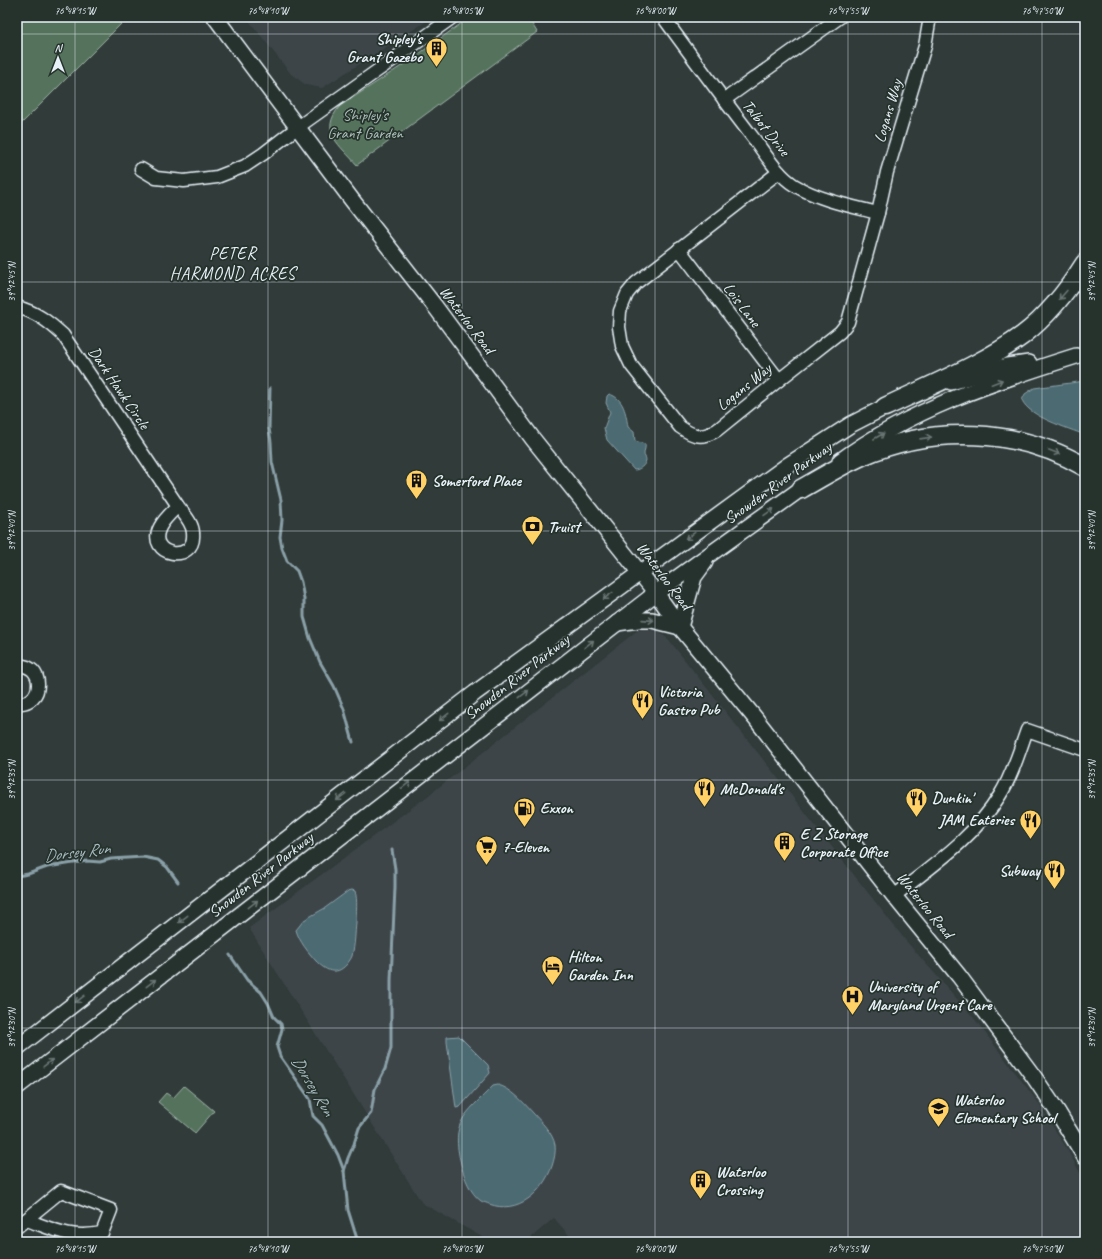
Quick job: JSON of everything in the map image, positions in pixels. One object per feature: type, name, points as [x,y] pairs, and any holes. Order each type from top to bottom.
[{"type":"highway","points":[[885,407],[964,369],[998,351],[1024,334],[1049,311],[1071,286],[1085,263]]},
{"type":"highway","points":[[801,489],[861,456],[893,444],[927,438],[960,435],[992,436],[1022,441],[1054,451],[1085,467]]},
{"type":"main road","name":"Waterloo Road","points":[[215,17],[352,200],[434,305],[533,439],[640,572],[680,627],[755,718],[894,896],[959,976],[1057,1111],[1085,1157]]},
{"type":"main road","name":"Snowden River Parkway","points":[[17,1048],[475,693],[640,572],[818,445],[885,407],[954,381],[1007,366],[1080,355]]},
{"type":"main road","name":"Snowden River Parkway","points":[[17,1087],[616,623],[858,448],[907,419],[957,397],[1010,377],[1080,355]]},
{"type":"main road","points":[[616,623],[652,620],[680,627],[694,577],[711,553]]},
{"type":"street","points":[[141,169],[156,178],[184,180],[217,177],[245,166],[453,17]]},
{"type":"street","name":"Talbot Drive","points":[[664,17],[724,100],[779,172],[793,185],[833,202],[878,214]]},
{"type":"street","points":[[724,100],[840,17]]},
{"type":"street","name":"Logans Way","points":[[779,172],[636,283],[627,294],[620,311],[619,327],[622,346],[631,365],[680,427],[690,434],[707,436],[717,430],[840,332],[848,322],[878,214],[887,172],[925,46],[930,17]]},
{"type":"street","name":"Lois Lane","points":[[679,249],[779,380]]},
{"type":"street","name":"Dark Hawk Circle","points":[[17,307],[28,310],[42,317],[63,335],[178,506]]},
{"type":"street","points":[[17,666],[28,667],[34,671],[38,680],[38,688],[35,696],[29,701],[17,703]]},
{"type":"street","points":[[894,896],[972,832],[1001,794],[1027,730],[1085,750]]},
{"type":"street","points":[[17,1227],[61,1191],[111,1210],[102,1233],[90,1235],[79,1236],[64,1234],[27,1220]]},
{"type":"shaded area","points":[[246,17],[433,17],[322,88],[306,85],[291,74]]},
{"type":"shaded area","points":[[643,629],[658,631],[669,640],[906,941],[973,1017],[1037,1101],[1067,1149],[1085,1182],[1085,1242],[575,1242],[554,1218],[526,1242],[491,1242],[422,1203],[249,928],[429,795],[638,630]]},
{"type":"green space","points":[[17,17],[128,17],[17,128]]},
{"type":"green space","name":"Shipley's Grant Garden","points":[[470,17],[530,17],[537,32],[357,165],[338,144],[331,131],[331,123],[340,106],[409,61]]},
{"type":"green space","points":[[184,1086],[214,1111],[195,1133],[158,1102],[166,1093],[173,1098]]},
{"type":"water","points":[[1085,381],[1085,435],[1032,412],[1022,400],[1025,394],[1034,388]]},
{"type":"water","points":[[609,394],[618,399],[621,403],[625,412],[628,427],[634,432],[635,441],[645,444],[644,456],[646,459],[643,466],[638,469],[634,470],[607,440],[604,428],[610,412],[606,403],[607,396]]},
{"type":"water","points":[[348,891],[355,891],[357,903],[355,939],[352,956],[343,968],[331,971],[323,967],[313,958],[297,934],[296,930],[304,920],[325,908]]},
{"type":"water","points":[[459,1036],[488,1065],[490,1073],[460,1107],[456,1108],[447,1037]]},
{"type":"water","points":[[498,1085],[508,1089],[526,1105],[549,1132],[555,1145],[554,1159],[548,1176],[536,1192],[519,1204],[500,1207],[481,1201],[474,1194],[462,1169],[457,1138],[462,1120],[468,1112],[493,1086]]},
{"type":"waterway","points":[[270,388],[269,428],[272,462],[281,500],[282,520],[280,537],[282,548],[287,561],[297,571],[301,582],[304,599],[304,617],[310,638],[320,662],[334,686],[344,709],[353,742]]},
{"type":"waterway","points":[[344,1171],[359,1128],[371,1113],[375,1089],[385,1069],[391,1048],[391,980],[395,887],[395,869],[392,850]]},
{"type":"waterway","name":"Dorsey Run","points":[[17,876],[28,874],[47,867],[87,861],[100,862],[111,859],[143,857],[158,860],[167,867],[178,882]]},
{"type":"waterway","name":"Dorsey Run","points":[[230,955],[247,980],[261,992],[274,1017],[281,1024],[282,1029],[277,1047],[280,1056],[310,1099],[313,1116],[322,1125],[338,1155],[344,1171],[348,1210],[358,1242]]},
{"type":"place","name":"Shipley's Grant Gazebo","points":[[437,68]]},
{"type":"place","name":"Somerford Place","points":[[416,500]]},
{"type":"place","name":"Truist","points":[[533,546]]},
{"type":"place","name":"Victoria Gastro Pub","points":[[642,720]]},
{"type":"place","name":"McDonald's","points":[[705,808]]},
{"type":"place","name":"Dunkin'","points":[[916,818]]},
{"type":"place","name":"Exxon","points":[[524,828]]},
{"type":"place","name":"JAM Eateries","points":[[1030,840]]},
{"type":"place","name":"E Z Storage Corporate Office","points":[[785,862]]},
{"type":"place","name":"7-Eleven","points":[[486,866]]},
{"type":"place","name":"Subway","points":[[1055,890]]},
{"type":"place","name":"Hilton Garden Inn","points":[[552,986]]},
{"type":"place","name":"University of Maryland Urgent Care","points":[[853,1016]]},
{"type":"place","name":"Waterloo Elementary School","points":[[939,1128]]},
{"type":"place","name":"Waterloo Crossing","points":[[700,1200]]},
{"type":"district","name":"PETER HARMOND ACRES","points":[[233,263]]}]
